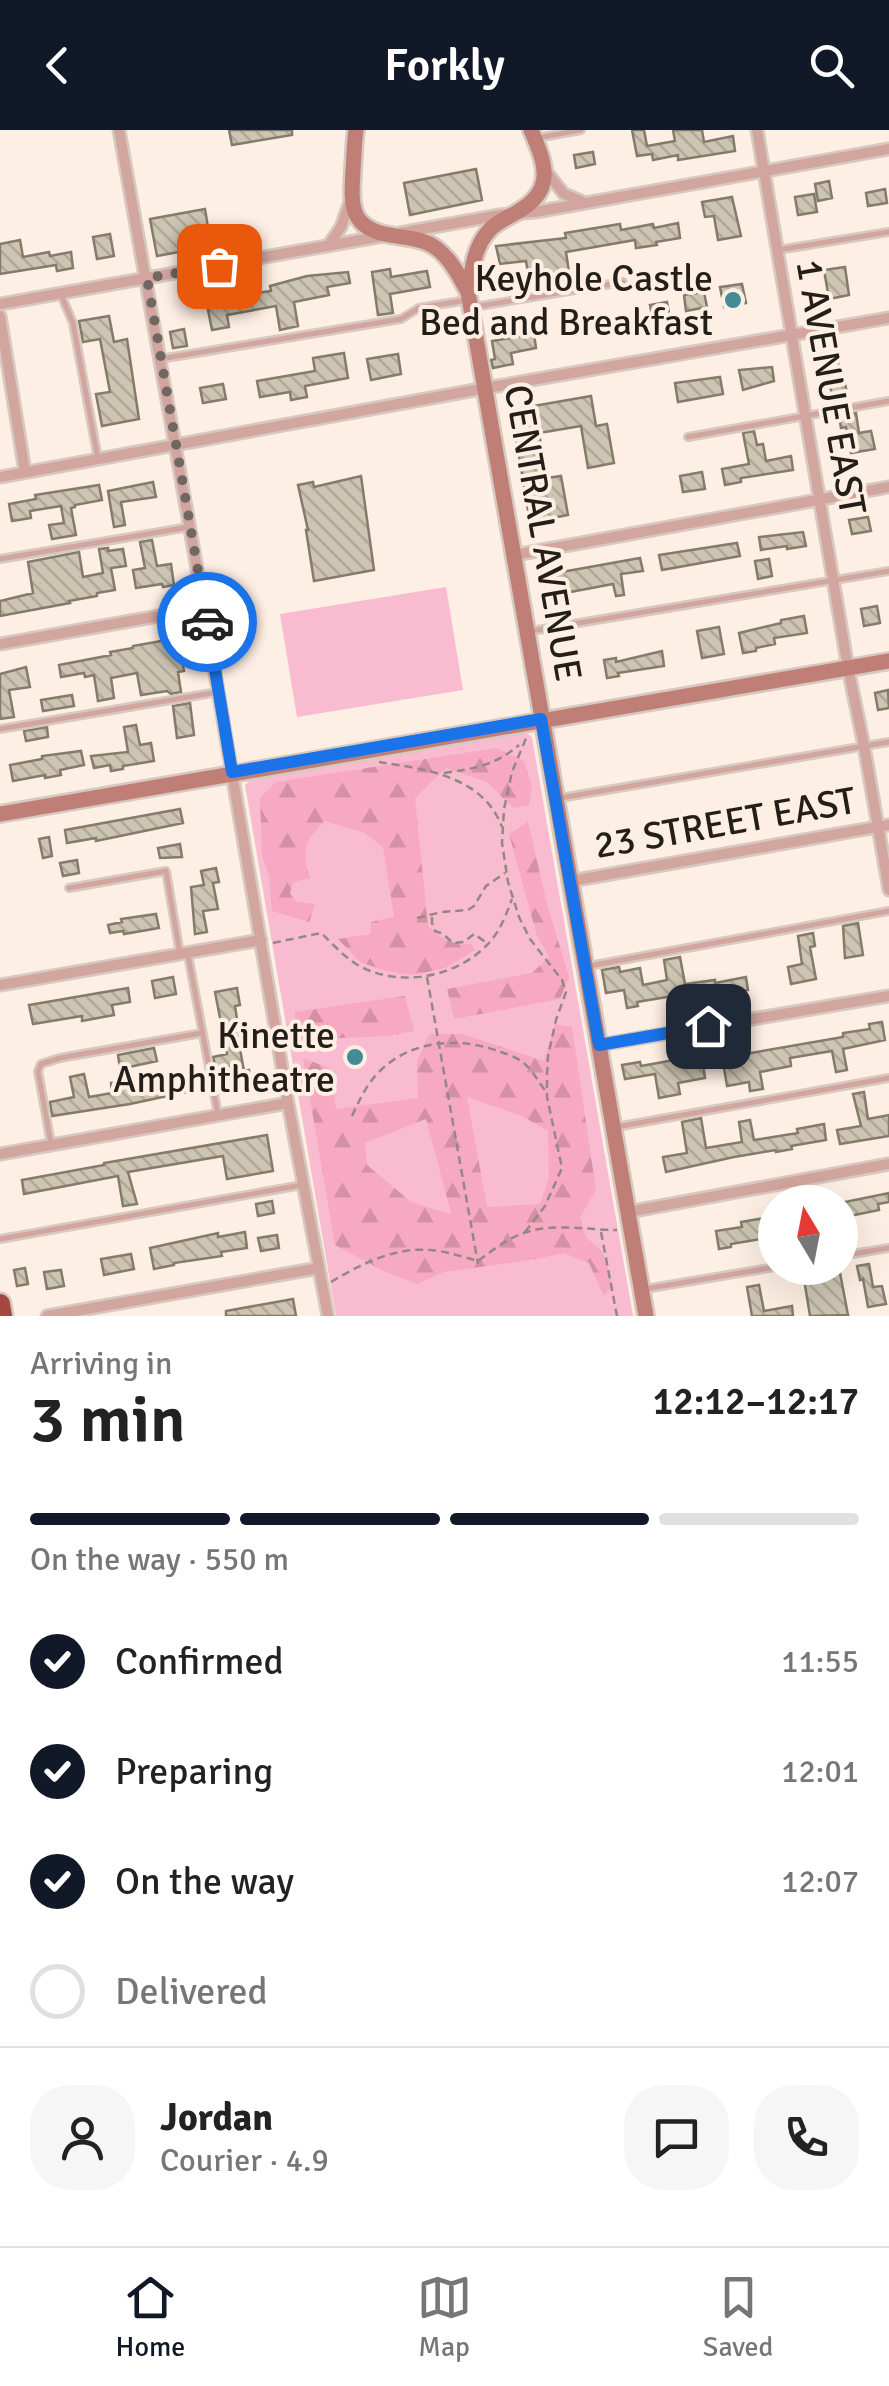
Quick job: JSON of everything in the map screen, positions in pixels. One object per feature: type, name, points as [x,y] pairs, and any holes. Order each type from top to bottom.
[{"type":"highway","points":[[0,1304],[2,1316]]},
{"type":"street","points":[[120,130],[328,1316]]},
{"type":"street","name":"1 AVENUE EAST","points":[[756,130],[848,668],[884,826],[889,890]]},
{"type":"street","points":[[327,246],[341,227],[352,198],[355,132]]},
{"type":"street","points":[[533,134],[545,170],[564,194],[587,202]]},
{"type":"street","points":[[0,304],[889,149]]},
{"type":"street","name":"CENTRAL AVENUE","points":[[545,170],[538,196],[485,235],[475,256],[470,300],[646,1316]]},
{"type":"street","name":"CENTRAL AVENUE","points":[[352,198],[355,214],[366,228],[434,246],[450,262],[470,300]]},
{"type":"street","points":[[0,316],[24,472]]},
{"type":"street","points":[[0,477],[889,318]]},
{"type":"street","points":[[515,555],[889,487]]},
{"type":"street","points":[[0,644],[204,608]]},
{"type":"street","points":[[0,814],[889,660]]},
{"type":"street","name":"23 STREET EAST","points":[[571,881],[884,826]]},
{"type":"street","points":[[0,985],[261,942]]},
{"type":"street","points":[[599,1045],[889,996]]},
{"type":"street","points":[[0,1154],[288,1103]]},
{"type":"street","points":[[628,1212],[889,1164]]},
{"type":"street","points":[[47,1316],[319,1268]]},
{"type":"lane","points":[[533,134],[580,130]]},
{"type":"lane","points":[[778,250],[889,232]]},
{"type":"lane","points":[[160,358],[401,319],[419,308],[623,282]]},
{"type":"lane","points":[[61,295],[73,323],[98,458]]},
{"type":"lane","points":[[688,437],[889,402]]},
{"type":"lane","points":[[0,559],[190,527]]},
{"type":"lane","points":[[528,632],[889,571]]},
{"type":"lane","points":[[0,729],[218,692]]},
{"type":"lane","points":[[556,798],[889,742]]},
{"type":"lane","points":[[69,888],[166,871],[218,1115]]},
{"type":"lane","points":[[586,967],[889,911]]},
{"type":"lane","points":[[51,1144],[38,1071],[41,1064],[202,1033]]},
{"type":"lane","points":[[613,1128],[889,1078]]},
{"type":"lane","points":[[0,1239],[304,1184]]},
{"type":"lane","points":[[858,1253],[889,1248]]},
{"type":"lane","points":[[641,1290],[758,1270]]},
{"type":"path","points":[[443,774],[484,767],[506,756],[528,735]]},
{"type":"path","points":[[522,743],[509,784],[502,828],[506,872],[512,899],[530,938],[566,987],[548,1056],[546,1093],[562,1168],[545,1206],[525,1232]]},
{"type":"path","points":[[374,762],[443,774],[479,794],[502,828]]},
{"type":"path","points":[[417,918],[472,908],[486,886],[506,872]]},
{"type":"path","points":[[261,942],[321,933],[368,970],[386,976],[427,976],[448,970],[488,944],[512,899]]},
{"type":"path","points":[[432,915],[432,928],[452,943],[464,942],[474,934],[488,944]]},
{"type":"path","points":[[427,976],[478,1262]]},
{"type":"path","points":[[352,1116],[370,1082],[394,1059],[440,1043],[484,1046],[509,1055],[526,1065],[546,1093]]},
{"type":"path","points":[[478,1262],[525,1232],[544,1228],[618,1230]]},
{"type":"path","points":[[601,1230],[617,1316]]},
{"type":"path","points":[[323,1287],[376,1258],[399,1252],[434,1250],[478,1262]]},
{"type":"shaded area","points":[[446,587],[463,690],[297,717],[280,614]]},
{"type":"shaded area","points":[[523,732],[532,738],[633,1316],[336,1316],[245,785]]},
{"type":"green space","points":[[496,748],[524,761],[532,786],[529,805],[513,808],[487,782],[446,768],[415,798],[428,926],[447,940],[471,944],[475,950],[445,968],[414,975],[360,962],[338,939],[371,934],[371,922],[394,917],[383,847],[363,832],[325,821],[307,846],[310,878],[293,882],[290,894],[297,902],[315,904],[309,922],[272,911],[269,875],[262,855],[260,798],[276,782]]},
{"type":"green space","points":[[528,822],[569,977],[560,999],[454,1019],[447,989],[532,973],[549,957],[537,936],[509,834]]},
{"type":"green space","points":[[405,996],[414,1031],[388,1036],[296,1040],[295,1012]]},
{"type":"green space","points":[[555,1024],[572,1027],[596,1190],[580,1217],[586,1237],[602,1251],[613,1285],[604,1296],[589,1263],[564,1253],[444,1272],[417,1284],[335,1245],[303,1058],[329,1068],[336,1109],[418,1098],[417,1062],[429,1034],[462,1034],[544,1061]],"holes":[[[467,1097],[522,1116],[548,1131],[549,1178],[540,1204],[487,1207]],[[426,1119],[451,1213],[450,1214],[411,1202],[367,1165],[365,1143]]]},
{"type":"building","points":[[229,130],[292,130],[292,135],[232,145]]},
{"type":"building","points":[[632,130],[644,130],[647,146],[675,141],[673,130],[702,130],[704,142],[733,136],[735,151],[653,160],[652,154],[637,156]]},
{"type":"building","points":[[593,152],[595,164],[576,168],[574,155]]},
{"type":"building","points":[[476,169],[482,200],[410,215],[404,183]]},
{"type":"building","points":[[829,181],[832,198],[818,201],[815,184]]},
{"type":"building","points":[[885,189],[887,203],[868,206],[866,193]]},
{"type":"building","points":[[814,194],[817,212],[798,215],[795,197]]},
{"type":"building","points":[[732,197],[741,236],[718,240],[714,216],[705,217],[702,202]]},
{"type":"building","points":[[205,209],[211,246],[157,256],[150,219]]},
{"type":"building","points":[[678,223],[680,238],[656,242],[657,245],[636,248],[635,240],[566,252],[570,279],[530,285],[526,261],[500,264],[496,246],[566,238],[565,233],[620,224],[621,230]]},
{"type":"building","points":[[110,234],[114,256],[97,259],[93,237]]},
{"type":"building","points":[[20,240],[23,257],[71,252],[73,268],[57,271],[56,265],[0,274],[0,244]]},
{"type":"building","points":[[845,267],[849,295],[829,299],[824,270]]},
{"type":"building","points":[[390,269],[391,277],[427,271],[430,287],[390,294],[393,313],[378,315],[372,272]]},
{"type":"building","points":[[348,272],[350,283],[327,287],[329,295],[294,302],[298,326],[280,330],[276,306],[227,315],[229,327],[212,330],[206,300],[271,291],[270,286],[307,276]]},
{"type":"building","points":[[742,284],[746,303],[724,307],[720,287]]},
{"type":"building","points":[[704,292],[707,307],[686,311],[684,295]]},
{"type":"building","points":[[667,302],[670,319],[653,322],[650,305]]},
{"type":"building","points":[[109,316],[114,342],[127,339],[139,419],[102,426],[96,394],[110,392],[100,339],[83,342],[79,321]]},
{"type":"building","points":[[184,329],[187,346],[173,348],[170,332]]},
{"type":"building","points":[[534,334],[536,348],[511,353],[513,364],[493,368],[492,341]]},
{"type":"building","points":[[836,351],[847,393],[832,396],[821,354]]},
{"type":"building","points":[[344,353],[348,378],[305,386],[307,397],[291,400],[290,392],[260,397],[257,381],[315,371],[313,358]]},
{"type":"building","points":[[398,354],[401,374],[371,380],[367,359]]},
{"type":"building","points":[[772,367],[774,381],[743,390],[739,370]]},
{"type":"building","points":[[720,377],[723,394],[678,402],[675,383]]},
{"type":"building","points":[[223,384],[226,399],[203,403],[200,388]]},
{"type":"building","points":[[591,396],[596,426],[607,424],[614,463],[588,468],[581,426],[539,433],[547,478],[561,476],[568,515],[530,522],[516,438],[527,436],[522,408]]},
{"type":"building","points":[[856,413],[859,433],[871,431],[875,449],[851,453],[846,427],[841,428],[839,416]]},
{"type":"building","points":[[754,431],[757,445],[763,444],[766,461],[791,456],[793,470],[741,478],[741,482],[725,485],[722,469],[749,464],[743,433]]},
{"type":"building","points":[[702,472],[705,489],[683,492],[680,476]]},
{"type":"building","points":[[361,476],[374,570],[314,581],[298,485],[313,482],[314,487]]},
{"type":"building","points":[[153,482],[156,497],[121,502],[125,525],[114,527],[108,491]]},
{"type":"building","points":[[99,485],[102,500],[71,508],[76,535],[52,539],[49,525],[64,523],[61,506],[30,511],[31,518],[12,521],[9,504],[36,499],[35,495]]},
{"type":"building","points":[[868,517],[871,531],[852,534],[849,520]]},
{"type":"building","points":[[803,532],[806,546],[761,550],[759,537]]},
{"type":"building","points":[[152,540],[157,566],[171,564],[174,585],[136,588],[133,570],[145,568],[140,542]]},
{"type":"building","points":[[737,543],[740,556],[662,570],[659,555]]},
{"type":"building","points":[[99,549],[123,549],[126,566],[111,568],[115,590],[0,616],[0,601],[33,593],[28,562],[79,552],[83,577],[103,573]]},
{"type":"building","points":[[640,558],[643,571],[621,574],[624,595],[616,596],[613,584],[560,594],[556,573]]},
{"type":"building","points":[[769,559],[772,576],[758,579],[755,561]]},
{"type":"building","points":[[877,606],[880,623],[864,626],[861,609]]},
{"type":"building","points":[[804,616],[807,633],[774,638],[775,644],[743,653],[739,633]]},
{"type":"building","points":[[719,627],[724,654],[702,658],[697,631]]},
{"type":"building","points":[[178,638],[184,671],[178,672],[181,692],[141,695],[137,673],[111,678],[114,698],[98,701],[94,675],[61,677],[59,665]]},
{"type":"building","points":[[662,651],[664,666],[607,678],[604,660],[616,658],[616,662]]},
{"type":"building","points":[[26,667],[30,687],[9,690],[14,717],[0,719],[0,674]]},
{"type":"building","points":[[888,690],[889,708],[878,710],[875,693]]},
{"type":"building","points":[[72,695],[74,706],[43,711],[41,700]]},
{"type":"building","points":[[190,703],[194,735],[177,738],[173,706]]},
{"type":"building","points":[[136,725],[140,745],[151,743],[154,761],[111,771],[110,765],[94,768],[91,756],[128,752],[124,727]]},
{"type":"building","points":[[47,727],[48,737],[26,741],[24,731]]},
{"type":"building","points":[[81,751],[84,765],[60,770],[61,775],[13,781],[10,765]]},
{"type":"building","points":[[180,809],[183,823],[67,843],[65,830]]},
{"type":"building","points":[[49,837],[52,856],[43,858],[39,839]]},
{"type":"building","points":[[180,844],[182,857],[160,858],[158,848]]},
{"type":"building","points":[[77,860],[79,873],[63,876],[60,863]]},
{"type":"building","points":[[216,868],[219,882],[213,883],[218,909],[203,911],[207,932],[195,934],[191,887],[204,885],[201,871]]},
{"type":"building","points":[[156,914],[159,928],[110,933],[108,925],[122,922],[121,919]]},
{"type":"building","points":[[858,923],[863,955],[845,958],[843,926]]},
{"type":"building","points":[[813,933],[815,946],[810,947],[816,979],[791,984],[788,967],[802,964],[798,936]]},
{"type":"building","points":[[680,957],[685,984],[746,977],[748,990],[675,1005],[673,996],[637,1002],[638,1006],[627,1008],[624,990],[606,993],[602,970],[640,968],[643,985],[667,980],[664,960]]},
{"type":"building","points":[[173,977],[176,994],[155,998],[152,981]]},
{"type":"building","points":[[128,988],[130,1002],[112,1005],[114,1015],[33,1024],[29,1005]]},
{"type":"building","points":[[237,988],[240,1005],[235,1006],[236,1027],[244,1071],[249,1070],[251,1081],[234,1084],[231,1066],[216,1068],[213,1057],[227,1054],[215,992]]},
{"type":"building","points":[[882,1022],[885,1040],[843,1049],[847,1070],[836,1072],[832,1051],[790,1058],[791,1066],[760,1072],[763,1089],[750,1091],[749,1082],[727,1086],[722,1056],[843,1037],[843,1033],[870,1029],[869,1024]]},
{"type":"building","points":[[154,1048],[157,1061],[120,1069],[118,1055]]},
{"type":"building","points":[[702,1058],[705,1078],[678,1083],[680,1094],[659,1098],[655,1074],[625,1079],[622,1065],[640,1062],[641,1066]]},
{"type":"building","points":[[84,1074],[89,1097],[112,1093],[111,1083],[126,1080],[127,1088],[188,1077],[191,1091],[52,1116],[50,1102],[74,1097],[70,1077]]},
{"type":"building","points":[[864,1092],[868,1119],[889,1115],[889,1136],[840,1144],[837,1130],[861,1126],[853,1094]]},
{"type":"building","points":[[701,1118],[706,1148],[742,1142],[739,1122],[750,1120],[754,1140],[824,1124],[826,1140],[666,1172],[663,1157],[687,1153],[682,1122]]},
{"type":"building","points":[[267,1135],[273,1171],[227,1179],[223,1156],[128,1172],[137,1204],[123,1206],[118,1176],[24,1194],[22,1180]]},
{"type":"building","points":[[889,1193],[889,1202],[878,1204],[879,1210],[858,1214],[858,1199]]},
{"type":"building","points":[[272,1201],[274,1213],[258,1216],[256,1204]]},
{"type":"building","points":[[758,1219],[758,1240],[719,1249],[716,1231],[742,1227],[741,1222]]},
{"type":"building","points":[[245,1232],[247,1248],[154,1269],[150,1248],[218,1233],[218,1237]]},
{"type":"building","points":[[277,1235],[279,1248],[261,1251],[258,1238]]},
{"type":"building","points":[[131,1254],[134,1269],[104,1275],[101,1259]]},
{"type":"building","points":[[869,1264],[873,1287],[882,1286],[886,1304],[868,1307],[858,1266]]},
{"type":"building","points":[[25,1268],[28,1284],[17,1286],[14,1270]]},
{"type":"building","points":[[61,1270],[64,1286],[47,1289],[44,1272]]},
{"type":"building","points":[[759,1285],[764,1311],[792,1306],[793,1316],[752,1316],[747,1287]]},
{"type":"building","points":[[805,1285],[842,1285],[848,1315],[810,1316]]},
{"type":"building","points":[[293,1299],[296,1316],[226,1316],[226,1311]]},
{"type":"way so far","points":[[207,622],[147,278],[219,266]]},
{"type":"place","name":"Keyhole Castle Bed and Breakfast","points":[[733,300]]},
{"type":"place","name":"Kinette Amphitheatre","points":[[355,1057]]},
{"type":"route","points":[[207,622],[232,772],[541,719],[599,1045],[708,1026]]}]
